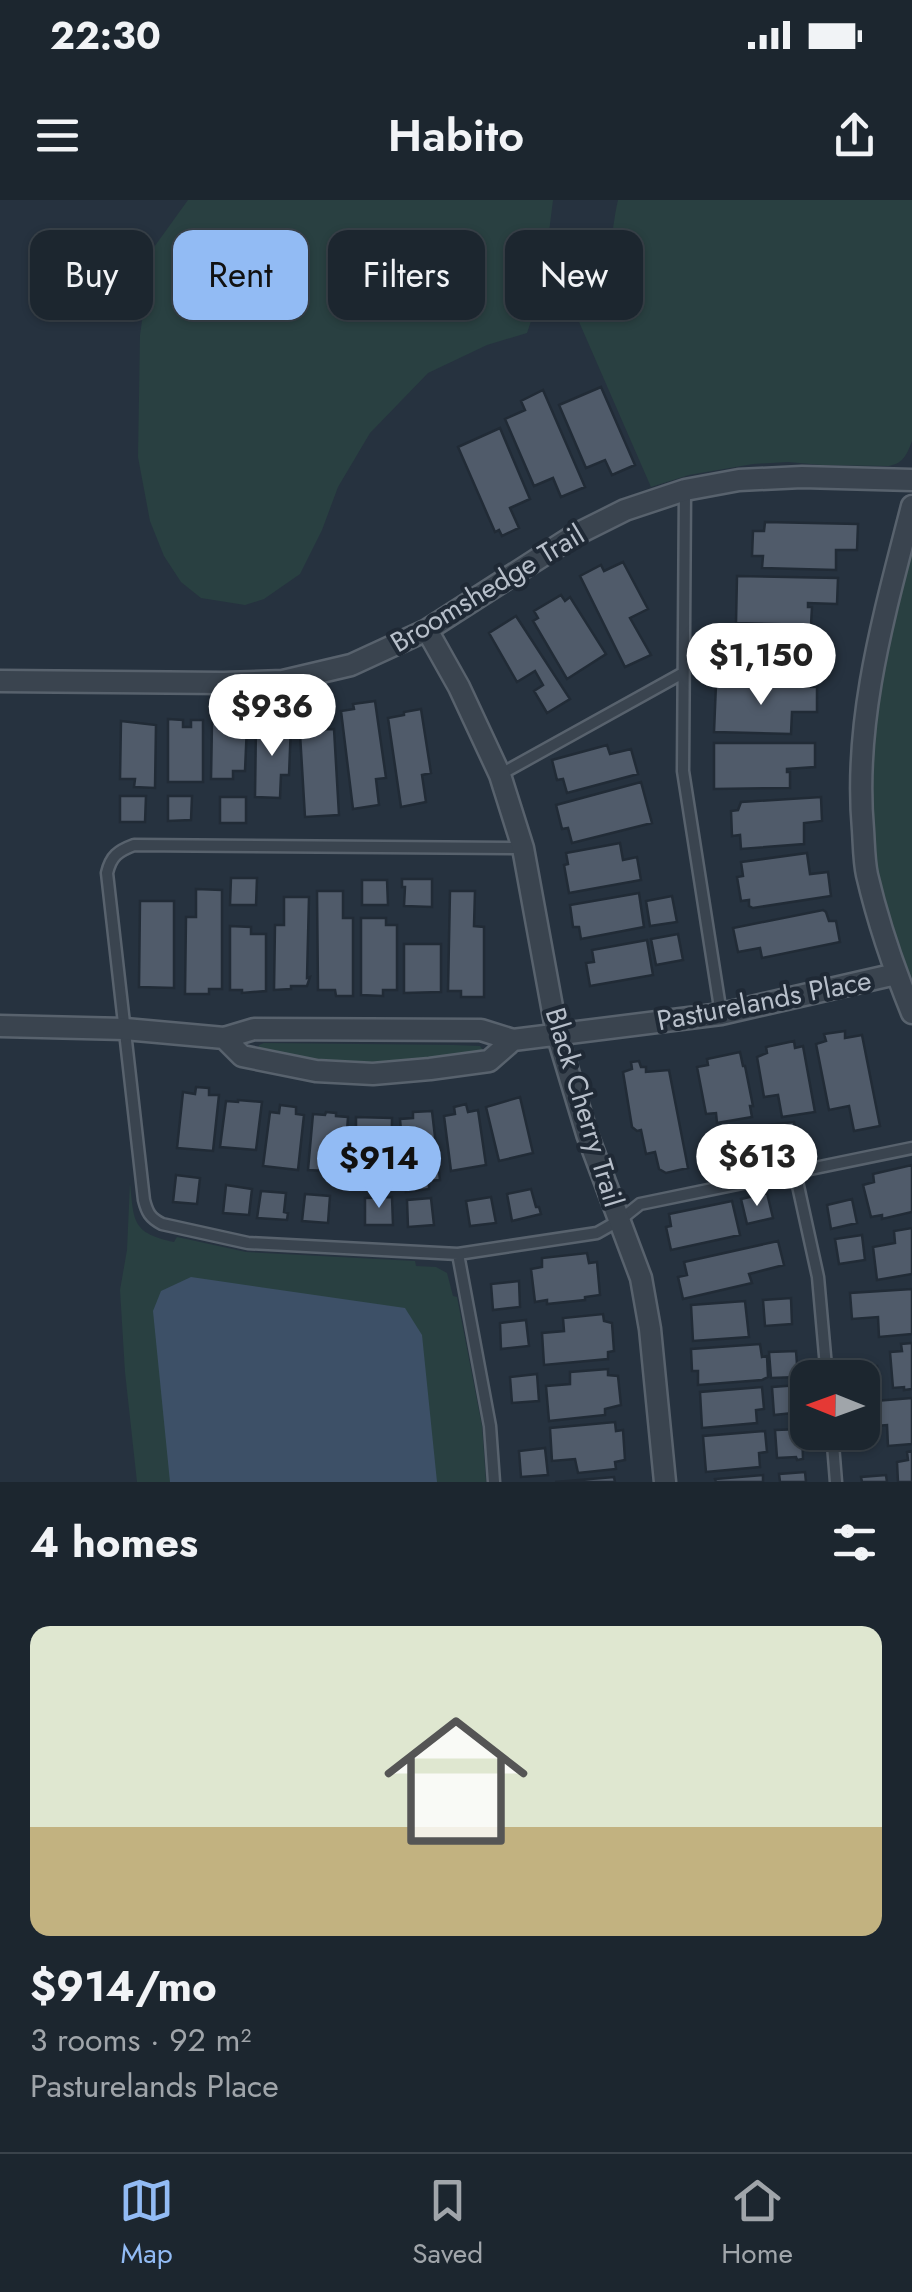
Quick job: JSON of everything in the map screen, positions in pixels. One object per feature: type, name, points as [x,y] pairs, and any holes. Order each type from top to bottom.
[{"type":"street","name":"Broomshedge Trail","points":[[0,681],[283,681],[351,665],[427,630],[575,535],[625,510],[685,490],[739,480],[802,477],[912,480]]},
{"type":"street","points":[[912,506],[878,641],[863,733],[860,804],[866,873],[912,1014]]},
{"type":"street","name":"Black Cherry Trail","points":[[427,630],[459,686],[500,775],[523,848],[557,1034],[587,1134],[641,1278],[665,1482]]},
{"type":"street","name":"Pasturelands Place","points":[[0,1026],[125,1029],[224,1038],[254,1029],[482,1030],[514,1040],[721,1014],[896,974]]},
{"type":"street","name":"Pasturelands Place","points":[[224,1038],[242,1056],[316,1071],[374,1074],[489,1061],[514,1040]]},
{"type":"lane","points":[[685,490],[682,771],[721,1014]]},
{"type":"lane","points":[[500,775],[684,673]]},
{"type":"lane","points":[[523,848],[134,845],[118,851],[107,874],[144,1200],[152,1219],[248,1242],[458,1254],[598,1232],[640,1204],[912,1148]]},
{"type":"lane","points":[[795,1172],[818,1277],[825,1360]]},
{"type":"lane","points":[[458,1254],[490,1426],[494,1482]]},
{"type":"lane","points":[[833,1450],[836,1482]]},
{"type":"green space","points":[[188,200],[553,200],[549,230],[505,230],[505,320],[531,320],[527,333],[487,345],[428,373],[370,433],[338,487],[300,574],[264,599],[245,605],[201,598],[181,582],[164,556],[150,521],[138,457],[140,335],[142,320],[153,320],[153,249]]},
{"type":"green space","points":[[618,200],[912,200],[912,441],[904,457],[889,466],[753,464],[689,475],[651,487],[578,320],[643,320],[643,230],[613,230]]},
{"type":"green space","points":[[912,535],[912,997],[899,968],[874,866],[869,740],[896,595]]},
{"type":"green space","points":[[264,1043],[454,1045],[480,1046],[483,1050],[481,1054],[402,1065],[324,1063],[258,1049]]},
{"type":"green space","points":[[130,1183],[138,1224],[150,1234],[174,1242],[177,1237],[246,1252],[415,1261],[416,1266],[436,1267],[447,1273],[453,1296],[457,1297],[482,1426],[486,1482],[137,1482],[120,1290],[127,1250]]},
{"type":"water","points":[[191,1277],[405,1308],[422,1335],[437,1482],[170,1482],[153,1311],[161,1291]]},
{"type":"building","points":[[601,387],[635,465],[612,475],[605,460],[586,468],[559,405]]},
{"type":"building","points":[[543,390],[585,487],[561,497],[553,478],[534,486],[505,419],[525,410],[521,401]]},
{"type":"building","points":[[500,428],[530,499],[510,508],[519,528],[502,536],[499,530],[495,532],[458,447]]},
{"type":"building","points":[[765,522],[858,524],[857,550],[836,550],[836,570],[762,568],[763,556],[752,556],[753,531],[764,531]]},
{"type":"building","points":[[623,562],[648,609],[630,618],[651,655],[625,667],[580,576],[601,565],[604,571]]},
{"type":"building","points":[[737,576],[838,578],[837,604],[808,603],[812,607],[811,625],[736,623]]},
{"type":"building","points":[[561,595],[565,601],[570,597],[606,654],[567,679],[533,621],[538,618],[534,611]]},
{"type":"building","points":[[516,616],[570,699],[547,713],[534,691],[543,685],[535,671],[517,682],[489,633]]},
{"type":"building","points":[[744,631],[787,633],[787,654],[819,650],[827,660],[828,671],[821,679],[737,678],[737,652],[743,652]]},
{"type":"building","points":[[716,684],[817,687],[817,712],[792,712],[791,734],[714,732]]},
{"type":"building","points":[[375,701],[386,778],[376,779],[379,805],[353,809],[341,711],[354,709],[353,704]]},
{"type":"building","points":[[421,709],[431,773],[422,775],[426,802],[401,807],[388,718]]},
{"type":"building","points":[[168,719],[183,720],[183,727],[191,727],[191,720],[203,720],[203,782],[168,782]]},
{"type":"building","points":[[121,721],[156,725],[155,788],[134,787],[135,779],[120,779]]},
{"type":"building","points":[[212,723],[247,725],[245,771],[233,771],[233,779],[211,779]]},
{"type":"building","points":[[256,725],[291,725],[289,775],[281,775],[280,798],[255,797]]},
{"type":"building","points":[[334,729],[339,815],[305,817],[300,734]]},
{"type":"building","points":[[714,743],[815,743],[815,767],[787,769],[790,788],[714,789]]},
{"type":"building","points":[[607,745],[610,754],[631,749],[638,774],[567,793],[563,779],[557,780],[552,760]]},
{"type":"building","points":[[641,782],[652,823],[572,843],[568,828],[562,829],[556,805]]},
{"type":"building","points":[[120,796],[146,796],[145,822],[120,822]]},
{"type":"building","points":[[168,796],[192,796],[191,820],[168,821]]},
{"type":"building","points":[[220,797],[246,797],[246,823],[220,823]]},
{"type":"building","points":[[821,797],[822,821],[804,823],[804,844],[741,849],[740,835],[732,836],[731,811],[738,810],[741,802]]},
{"type":"building","points":[[620,843],[623,860],[637,857],[641,880],[569,893],[566,853]]},
{"type":"building","points":[[807,853],[810,874],[828,872],[831,896],[753,908],[749,900],[741,901],[737,877],[743,876],[741,862]]},
{"type":"building","points":[[231,878],[257,878],[256,905],[230,905]]},
{"type":"building","points":[[402,879],[432,879],[432,907],[404,906]]},
{"type":"building","points":[[362,880],[387,880],[388,905],[362,905]]},
{"type":"building","points":[[196,889],[222,890],[222,989],[209,989],[209,994],[185,994],[186,917],[196,917]]},
{"type":"building","points":[[317,891],[343,891],[343,918],[353,918],[353,996],[318,990]]},
{"type":"building","points":[[450,891],[475,891],[474,926],[484,927],[484,997],[461,997],[461,991],[448,991]]},
{"type":"building","points":[[639,893],[644,927],[581,939],[579,927],[573,927],[570,905]]},
{"type":"building","points":[[672,896],[677,922],[650,926],[646,901]]},
{"type":"building","points":[[284,897],[309,897],[307,978],[310,977],[307,986],[274,990],[275,925],[284,925]]},
{"type":"building","points":[[140,901],[174,901],[174,988],[139,987]]},
{"type":"building","points":[[823,910],[829,921],[836,921],[840,942],[762,958],[760,948],[738,952],[733,928]]},
{"type":"building","points":[[361,918],[386,918],[386,925],[397,925],[397,990],[383,990],[383,996],[361,995]]},
{"type":"building","points":[[230,926],[251,927],[251,934],[266,934],[266,991],[230,990]]},
{"type":"building","points":[[678,934],[683,960],[656,965],[651,939]]},
{"type":"building","points":[[647,940],[653,975],[590,986],[586,963],[594,962],[592,950]]},
{"type":"building","points":[[404,944],[441,944],[441,992],[404,993]]},
{"type":"building","points":[[845,1031],[845,1038],[862,1035],[880,1126],[854,1131],[849,1106],[829,1110],[816,1044],[826,1041],[824,1034]]},
{"type":"building","points":[[794,1041],[795,1048],[803,1046],[815,1112],[782,1117],[778,1095],[764,1097],[757,1057],[767,1053],[766,1047]]},
{"type":"building","points":[[740,1052],[752,1117],[717,1123],[716,1113],[706,1114],[697,1067],[708,1065],[707,1059]]},
{"type":"building","points":[[639,1061],[646,1072],[669,1070],[688,1168],[666,1173],[659,1169],[655,1152],[646,1154],[641,1130],[632,1127],[623,1072],[632,1069],[631,1062]]},
{"type":"building","points":[[196,1087],[209,1088],[209,1095],[219,1095],[213,1151],[177,1148],[183,1092],[195,1094]]},
{"type":"building","points":[[520,1097],[533,1153],[499,1161],[486,1107]]},
{"type":"building","points":[[226,1101],[262,1102],[256,1150],[220,1147]]},
{"type":"building","points":[[466,1104],[468,1112],[478,1110],[486,1165],[451,1171],[444,1116],[455,1114],[454,1107]]},
{"type":"building","points":[[280,1105],[296,1107],[296,1114],[304,1115],[298,1170],[263,1166],[270,1112],[279,1113]]},
{"type":"building","points":[[432,1111],[440,1180],[429,1181],[429,1189],[406,1192],[400,1119],[413,1118],[413,1112]]},
{"type":"building","points":[[326,1112],[348,1117],[344,1172],[308,1170],[313,1114]]},
{"type":"building","points":[[356,1117],[392,1118],[391,1184],[356,1185]]},
{"type":"building","points":[[794,1122],[799,1148],[772,1153],[767,1125]]},
{"type":"building","points":[[757,1128],[762,1155],[732,1161],[730,1133]]},
{"type":"building","points":[[912,1165],[912,1212],[882,1219],[882,1215],[871,1217],[863,1185],[874,1182],[873,1174]]},
{"type":"building","points":[[176,1175],[200,1178],[197,1204],[173,1202]]},
{"type":"building","points":[[226,1185],[252,1189],[249,1215],[223,1213]]},
{"type":"building","points":[[531,1189],[541,1214],[512,1221],[507,1194]]},
{"type":"building","points":[[261,1191],[286,1193],[287,1220],[257,1218]]},
{"type":"building","points":[[767,1193],[773,1218],[747,1224],[741,1199]]},
{"type":"building","points":[[305,1194],[330,1196],[328,1223],[302,1221]]},
{"type":"building","points":[[392,1197],[393,1225],[365,1225],[365,1198]]},
{"type":"building","points":[[491,1197],[496,1223],[470,1226],[466,1201]]},
{"type":"building","points":[[431,1198],[434,1225],[408,1227],[407,1200]]},
{"type":"building","points":[[852,1199],[857,1223],[831,1229],[827,1205]]},
{"type":"building","points":[[732,1201],[740,1235],[671,1250],[666,1227],[671,1226],[669,1214]]},
{"type":"building","points":[[912,1228],[912,1274],[877,1280],[873,1247],[895,1243],[894,1231]]},
{"type":"building","points":[[862,1235],[865,1260],[839,1264],[835,1239]]},
{"type":"building","points":[[778,1241],[784,1265],[749,1274],[752,1283],[683,1299],[678,1277],[687,1275],[684,1262]]},
{"type":"building","points":[[587,1253],[589,1263],[597,1262],[600,1295],[585,1300],[535,1302],[531,1269],[542,1267],[542,1258]]},
{"type":"building","points":[[519,1281],[520,1307],[493,1310],[491,1284]]},
{"type":"building","points":[[912,1289],[912,1334],[879,1337],[878,1317],[852,1319],[850,1293]]},
{"type":"building","points":[[791,1298],[792,1324],[765,1326],[763,1300]]},
{"type":"building","points":[[745,1301],[749,1337],[693,1341],[691,1305]]},
{"type":"building","points":[[603,1314],[604,1321],[612,1323],[614,1351],[608,1352],[608,1359],[544,1365],[542,1333],[564,1331],[563,1318]]},
{"type":"building","points":[[526,1320],[529,1346],[501,1349],[500,1323]]},
{"type":"building","points":[[912,1343],[912,1389],[893,1388],[890,1352],[902,1351],[901,1344]]},
{"type":"building","points":[[760,1344],[762,1357],[767,1356],[768,1377],[698,1385],[698,1371],[692,1371],[691,1349]]},
{"type":"building","points":[[796,1351],[797,1360],[790,1360],[790,1377],[771,1378],[769,1352]]},
{"type":"building","points":[[608,1369],[608,1375],[618,1376],[621,1405],[605,1409],[605,1415],[549,1421],[546,1386],[570,1384],[570,1372]]},
{"type":"building","points":[[537,1374],[539,1401],[512,1403],[510,1377]]},
{"type":"building","points":[[790,1386],[790,1413],[774,1415],[772,1387]]},
{"type":"building","points":[[762,1387],[764,1409],[756,1410],[757,1423],[702,1428],[700,1392]]},
{"type":"building","points":[[912,1398],[912,1444],[888,1446],[887,1425],[880,1426],[880,1401]]},
{"type":"building","points":[[615,1422],[616,1431],[623,1430],[625,1460],[615,1462],[616,1469],[578,1473],[575,1459],[552,1461],[550,1428]]},
{"type":"building","points":[[790,1429],[790,1450],[803,1450],[803,1459],[777,1458],[775,1430]]},
{"type":"building","points":[[765,1431],[767,1452],[759,1453],[760,1467],[706,1472],[703,1436]]},
{"type":"building","points":[[545,1448],[548,1475],[521,1477],[519,1451]]},
{"type":"building","points":[[912,1451],[912,1482],[898,1482],[897,1462],[908,1460],[907,1452]]},
{"type":"building","points":[[805,1472],[806,1482],[780,1482],[779,1474]]},
{"type":"building","points":[[763,1475],[763,1482],[715,1479]]},
{"type":"building","points":[[886,1475],[887,1482],[862,1482],[861,1477]]},
{"type":"building","points":[[614,1477],[615,1482],[555,1482]]}]
